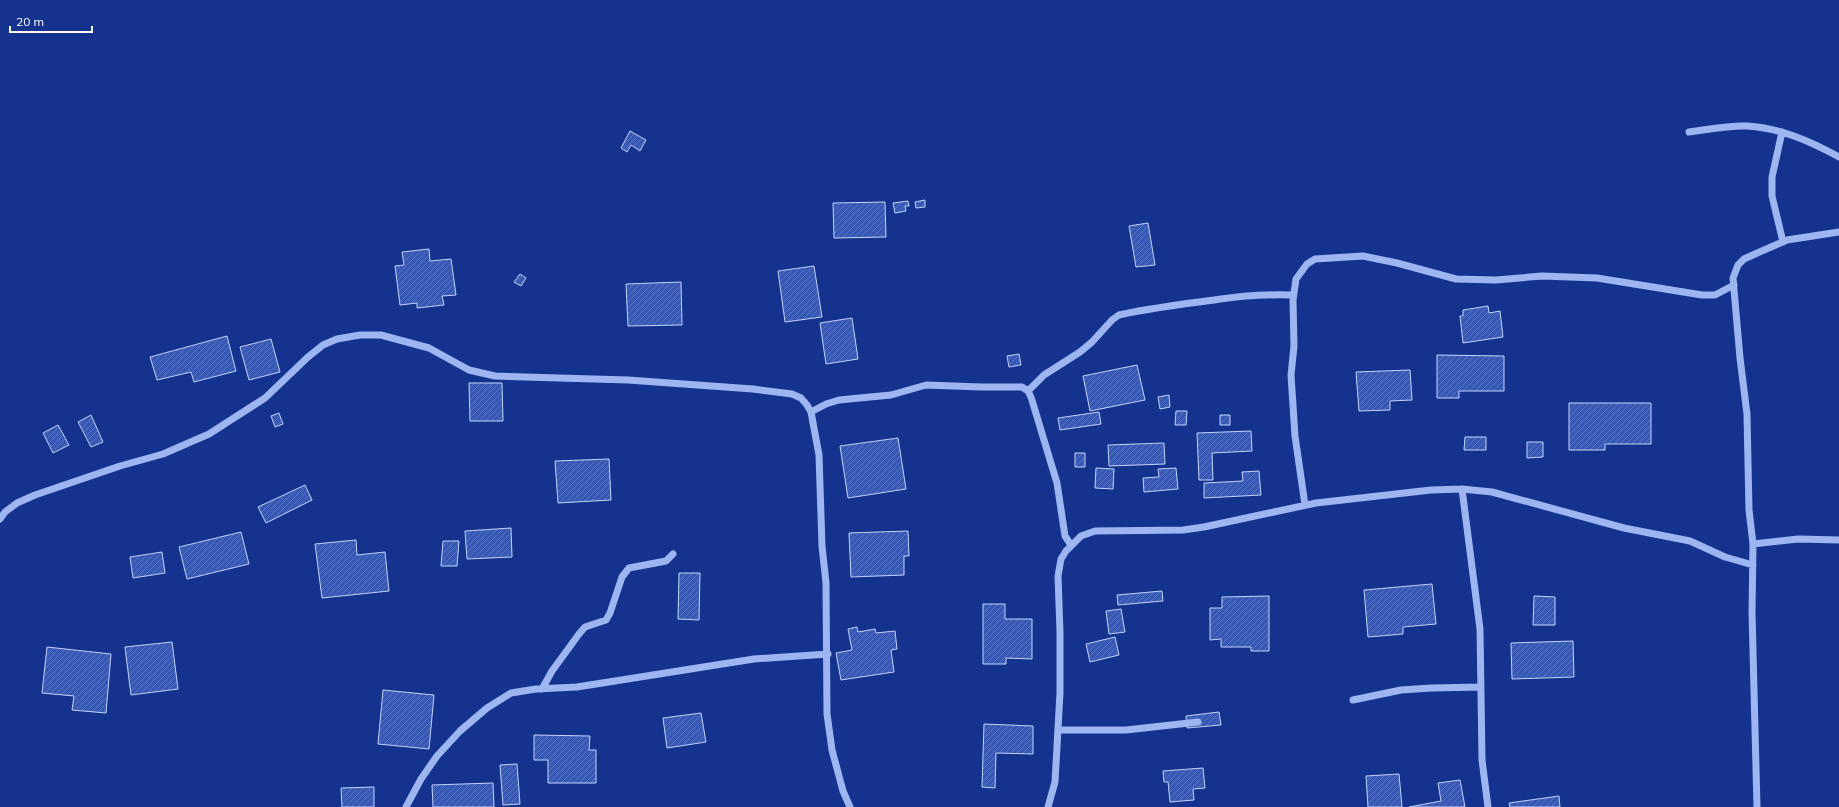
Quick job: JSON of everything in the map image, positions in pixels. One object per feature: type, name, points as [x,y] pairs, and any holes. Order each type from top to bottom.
[{"type":"street","points":[[1689,132],[1746,126],[1782,132],[1812,142],[1839,157]]},
{"type":"street","points":[[1782,132],[1772,177],[1772,196],[1783,242]]},
{"type":"street","points":[[1757,807],[1752,612],[1753,544],[1749,510],[1748,414],[1740,358],[1734,284],[1735,271],[1744,259],[1783,242],[1839,232]]},
{"type":"street","points":[[1305,504],[1295,436],[1292,390],[1293,295],[1296,279],[1300,271],[1306,264],[1315,259],[1363,256],[1397,263],[1456,279],[1496,280],[1542,276],[1597,278],[1702,296],[1715,295],[1734,284]]},
{"type":"street","points":[[1028,391],[1044,375],[1086,347],[1112,320],[1120,315],[1179,303],[1224,297],[1264,294],[1293,295]]},
{"type":"street","points":[[0,519],[5,512],[17,503],[35,495],[120,466],[164,454],[209,434],[265,398],[308,357],[323,345],[337,339],[360,335],[381,335],[429,348],[469,370],[495,376],[628,380],[752,388],[792,394],[801,398],[807,404],[811,412],[819,455],[822,546],[826,583],[828,654],[827,714],[832,750],[843,791],[850,807]]},
{"type":"street","points":[[811,412],[826,404],[839,400],[891,395],[926,385],[1022,387],[1028,391],[1057,484],[1066,536],[1071,545]]},
{"type":"street","points":[[1048,807],[1055,782],[1058,730],[1060,632],[1058,576],[1061,559],[1071,545],[1081,536],[1095,531],[1183,530],[1204,527],[1305,504],[1348,498],[1431,490],[1462,489],[1492,492],[1624,528],[1690,541],[1725,557],[1753,565]]},
{"type":"street","points":[[1462,489],[1480,630],[1482,760],[1488,807]]},
{"type":"street","points":[[1753,544],[1798,539],[1839,540]]},
{"type":"street","points":[[542,689],[552,671],[585,627],[606,620],[610,613],[622,577],[629,568],[634,565],[653,564],[666,561],[673,554]]},
{"type":"street","points":[[406,807],[421,779],[437,756],[460,732],[487,708],[511,693],[542,689],[578,687],[754,659],[828,654]]},
{"type":"street","points":[[1353,700],[1401,690],[1481,687]]},
{"type":"street","points":[[1058,730],[1126,730],[1198,722]]},
{"type":"building","points":[[630,131],[646,140],[640,151],[631,145],[627,152],[621,148]]},
{"type":"building","points":[[925,200],[925,207],[916,208],[915,202]]},
{"type":"building","points":[[908,201],[909,206],[905,206],[906,211],[895,213],[893,203]]},
{"type":"building","points":[[885,202],[886,237],[834,238],[833,203]]},
{"type":"building","points":[[1148,223],[1155,265],[1136,267],[1129,226]]},
{"type":"building","points":[[429,249],[430,261],[451,259],[456,295],[442,296],[444,305],[417,308],[417,303],[400,305],[395,266],[404,265],[402,252]]},
{"type":"building","points":[[814,266],[822,317],[785,322],[778,271]]},
{"type":"building","points":[[520,274],[526,278],[521,286],[514,282]]},
{"type":"building","points":[[681,282],[682,325],[628,326],[626,284]]},
{"type":"building","points":[[1488,306],[1489,313],[1500,311],[1503,337],[1463,343],[1460,316],[1463,316],[1463,310]]},
{"type":"building","points":[[852,318],[858,359],[826,364],[820,323]]},
{"type":"building","points":[[227,336],[236,371],[194,382],[191,372],[157,380],[150,357]]},
{"type":"building","points":[[271,339],[280,372],[249,380],[240,347]]},
{"type":"building","points":[[1019,354],[1021,365],[1009,367],[1007,356]]},
{"type":"building","points":[[1437,355],[1504,356],[1504,391],[1459,391],[1459,398],[1437,398]]},
{"type":"building","points":[[1137,365],[1145,400],[1090,411],[1083,376]]},
{"type":"building","points":[[1410,370],[1412,400],[1390,401],[1390,410],[1359,411],[1356,372]]},
{"type":"building","points":[[469,383],[502,383],[503,421],[470,421]]},
{"type":"building","points":[[1169,395],[1170,407],[1160,409],[1158,397]]},
{"type":"building","points":[[1569,403],[1651,403],[1651,444],[1605,444],[1605,450],[1569,450]]},
{"type":"building","points":[[1176,411],[1187,411],[1186,425],[1175,425]]},
{"type":"building","points":[[1099,412],[1101,424],[1060,430],[1058,418]]},
{"type":"building","points":[[279,413],[283,424],[275,427],[271,416]]},
{"type":"building","points":[[91,415],[103,442],[91,447],[78,422]]},
{"type":"building","points":[[1220,415],[1230,415],[1230,425],[1220,425]]},
{"type":"building","points":[[58,425],[69,445],[53,453],[43,433]]},
{"type":"building","points":[[1251,431],[1252,451],[1212,453],[1213,480],[1199,480],[1197,433]]},
{"type":"building","points":[[1465,437],[1486,437],[1486,450],[1464,450]]},
{"type":"building","points":[[898,438],[906,489],[848,498],[840,446]]},
{"type":"building","points":[[1527,442],[1543,442],[1543,457],[1527,458]]},
{"type":"building","points":[[1164,443],[1165,464],[1109,466],[1108,445]]},
{"type":"building","points":[[1075,453],[1085,453],[1085,467],[1075,467]]},
{"type":"building","points":[[609,459],[611,500],[558,503],[555,461]]},
{"type":"building","points":[[1096,468],[1114,469],[1113,489],[1095,488]]},
{"type":"building","points":[[1176,468],[1178,489],[1144,492],[1143,478],[1159,477],[1158,469]]},
{"type":"building","points":[[1259,471],[1261,495],[1204,498],[1204,483],[1243,481],[1242,472]]},
{"type":"building","points":[[305,485],[312,500],[266,523],[258,507]]},
{"type":"building","points":[[511,528],[512,557],[467,559],[465,531]]},
{"type":"building","points":[[908,531],[909,556],[904,556],[904,575],[851,577],[849,533]]},
{"type":"building","points":[[241,532],[249,564],[187,579],[179,547]]},
{"type":"building","points":[[356,540],[357,555],[385,552],[389,591],[322,598],[315,544]]},
{"type":"building","points":[[443,541],[459,541],[457,566],[441,566]]},
{"type":"building","points":[[162,552],[165,573],[133,578],[130,557]]},
{"type":"building","points":[[679,573],[700,573],[699,620],[678,619]]},
{"type":"building","points":[[1432,584],[1436,624],[1403,627],[1403,634],[1368,637],[1364,590]]},
{"type":"building","points":[[1162,591],[1163,601],[1118,605],[1117,595]]},
{"type":"building","points":[[1269,596],[1269,651],[1251,651],[1251,647],[1221,647],[1221,639],[1210,640],[1210,608],[1222,608],[1222,597]]},
{"type":"building","points":[[1534,596],[1555,597],[1555,625],[1533,625]]},
{"type":"building","points":[[983,604],[1005,604],[1005,619],[1032,619],[1032,659],[1006,658],[1006,664],[983,664]]},
{"type":"building","points":[[1121,609],[1125,632],[1109,634],[1106,611]]},
{"type":"building","points":[[857,627],[858,632],[875,629],[876,633],[895,631],[897,649],[891,650],[894,672],[841,680],[836,653],[852,650],[848,629]]},
{"type":"building","points":[[1115,637],[1119,655],[1090,662],[1086,644]]},
{"type":"building","points":[[1573,641],[1574,677],[1512,679],[1511,643]]},
{"type":"building","points":[[172,642],[178,689],[131,695],[125,647]]},
{"type":"building","points":[[47,647],[111,654],[106,713],[72,710],[74,696],[42,693]]},
{"type":"building","points":[[383,690],[434,695],[429,749],[378,744]]},
{"type":"building","points":[[1219,712],[1221,725],[1187,728],[1186,716]]},
{"type":"building","points":[[701,713],[706,742],[667,748],[663,718]]},
{"type":"building","points":[[984,724],[1033,726],[1033,754],[996,753],[995,788],[982,787]]},
{"type":"building","points":[[534,735],[590,736],[589,750],[596,750],[596,783],[548,783],[548,760],[534,760]]},
{"type":"building","points":[[517,764],[520,804],[503,805],[500,765]]},
{"type":"building","points":[[1203,768],[1205,788],[1193,789],[1194,800],[1170,802],[1168,782],[1164,782],[1163,771]]},
{"type":"building","points":[[1399,774],[1402,807],[1368,807],[1366,776]]},
{"type":"building","points":[[1460,780],[1465,807],[1409,807],[1441,801],[1438,783]]},
{"type":"building","points":[[493,783],[494,807],[433,807],[432,785]]},
{"type":"building","points":[[374,787],[374,807],[342,807],[341,788]]},
{"type":"building","points":[[1559,796],[1560,807],[1510,807],[1509,803]]}]
